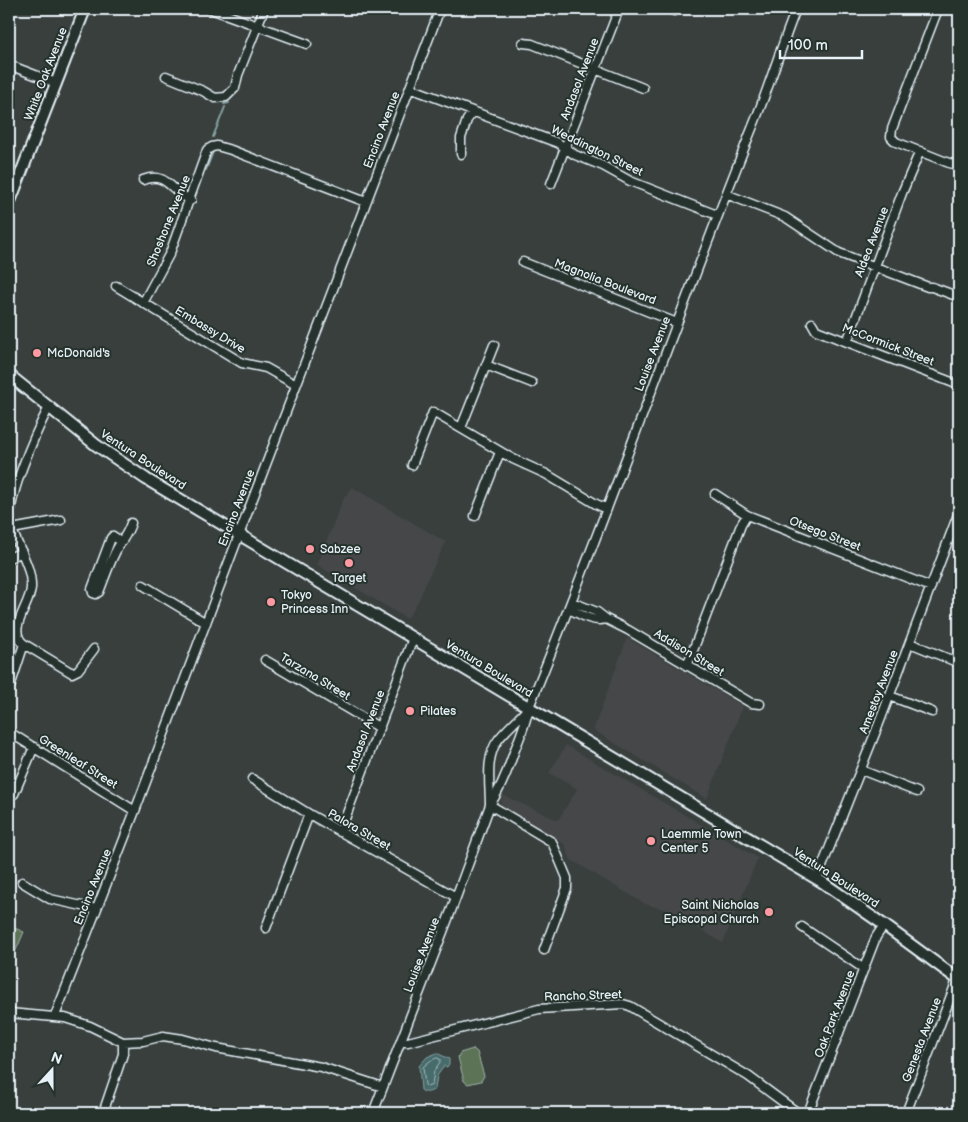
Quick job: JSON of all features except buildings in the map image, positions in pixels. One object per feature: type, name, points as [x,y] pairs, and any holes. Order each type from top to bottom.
[{"type":"main road","name":"White Oak Avenue","points":[[9,204],[85,9]]},
{"type":"main road","name":"Ventura Boulevard","points":[[9,375],[121,463],[817,879],[959,978]]},
{"type":"street","points":[[211,9],[307,44]]},
{"type":"street","points":[[166,76],[215,98],[226,97],[235,88],[264,9]]},
{"type":"street","name":"Encino Avenue","points":[[55,1016],[135,811],[440,9]]},
{"type":"street","name":"Andasol Avenue","points":[[551,184],[619,9]]},
{"type":"street","name":"Louise Avenue","points":[[373,1113],[490,805],[497,795],[511,761],[526,721],[529,707],[570,606],[796,9]]},
{"type":"street","points":[[938,9],[892,129],[891,137],[896,142],[949,163],[959,165]]},
{"type":"street","points":[[523,43],[532,44],[643,88]]},
{"type":"street","points":[[9,65],[56,83]]},
{"type":"street","name":"Weddington Street","points":[[410,88],[558,143],[576,155],[603,166],[630,181],[717,215]]},
{"type":"street","points":[[461,154],[461,138],[470,111]]},
{"type":"street","name":"Shoshone Avenue","points":[[143,303],[170,253],[191,200],[205,154],[212,146],[231,150],[366,202]]},
{"type":"street","name":"Aldea Avenue","points":[[847,342],[902,193],[920,151]]},
{"type":"street","points":[[143,180],[151,177],[159,178],[165,181],[182,197],[191,200]]},
{"type":"street","points":[[726,194],[785,217],[829,248],[928,288],[932,287],[959,297]]},
{"type":"street","name":"Magnolia Boulevard","points":[[523,262],[678,323]]},
{"type":"street","name":"Embassy Drive","points":[[116,286],[242,363],[266,368],[296,385]]},
{"type":"street","name":"McCormick Street","points":[[812,323],[816,330],[959,384]]},
{"type":"street","points":[[461,428],[494,344]]},
{"type":"street","points":[[486,365],[532,383]]},
{"type":"street","points":[[49,407],[11,504],[12,529],[31,579],[29,598],[16,633],[19,640],[24,644],[72,673],[78,670],[94,648]]},
{"type":"street","points":[[412,465],[434,412],[500,452],[546,474],[607,509]]},
{"type":"street","points":[[475,516],[500,452]]},
{"type":"street","name":"Otsego Street","points":[[715,494],[746,515],[931,587]]},
{"type":"street","name":"Amestoy Avenue","points":[[817,879],[890,696],[959,512]]},
{"type":"street","points":[[687,666],[746,515]]},
{"type":"street","points":[[12,529],[61,520]]},
{"type":"street","points":[[105,566],[126,536],[131,523]]},
{"type":"street","points":[[9,558],[22,552]]},
{"type":"street","points":[[143,585],[206,623]]},
{"type":"street","name":"Addison Street","points":[[570,606],[593,619],[606,619],[628,630],[750,703],[760,704]]},
{"type":"street","name":"Andasol Avenue","points":[[340,832],[413,638]]},
{"type":"street","points":[[910,643],[959,663]]},
{"type":"street","points":[[9,690],[24,644]]},
{"type":"street","name":"Tarzana Street","points":[[266,660],[380,728]]},
{"type":"street","points":[[890,696],[932,712]]},
{"type":"street","name":"Louise Avenue","points":[[490,805],[489,764],[493,748],[529,707]]},
{"type":"street","name":"Greenleaf Street","points":[[9,732],[135,811]]},
{"type":"street","points":[[14,794],[34,747]]},
{"type":"street","points":[[861,770],[917,792]]},
{"type":"street","name":"Palora Street","points":[[252,779],[309,814],[456,898]]},
{"type":"street","points":[[490,805],[552,842],[568,882],[544,950]]},
{"type":"street","points":[[266,928],[309,814]]},
{"type":"street","points":[[22,882],[50,899],[96,909]]},
{"type":"street","name":"Oak Park Avenue","points":[[808,1113],[876,937],[884,925]]},
{"type":"street","points":[[802,927],[864,969]]},
{"type":"street","name":"Genesta Avenue","points":[[906,1113],[959,978]]},
{"type":"street","name":"Rancho Street","points":[[401,1042],[408,1042],[538,1009],[622,1004],[645,1015],[748,1076],[798,1113]]},
{"type":"street","points":[[9,1013],[55,1016],[90,1026],[123,1042],[143,1042],[163,1036],[172,1037],[216,1048],[315,1065],[383,1087]]},
{"type":"street","points":[[103,1113],[123,1054],[123,1042]]},
{"type":"shaded area","points":[[352,487],[446,542],[419,600],[407,619],[317,565],[343,499]]},
{"type":"shaded area","points":[[627,638],[743,706],[707,799],[593,730]]},
{"type":"shaded area","points":[[566,745],[758,858],[723,943],[667,910],[645,904],[571,860],[564,844],[500,805],[503,795],[558,820],[577,789],[549,773]]},
{"type":"green space","points":[[12,927],[24,932],[14,955],[9,952],[9,936]]},
{"type":"green space","points":[[473,1049],[477,1052],[484,1076],[481,1081],[468,1084],[464,1081],[458,1057],[460,1053]]},
{"type":"water","points":[[437,1053],[449,1059],[449,1064],[447,1067],[444,1066],[437,1076],[435,1089],[430,1092],[424,1092],[421,1090],[419,1066],[427,1057]]},
{"type":"waterway","points":[[224,104],[229,103]]},
{"type":"waterway","points":[[213,137],[225,107]]},
{"type":"waterway","points":[[206,170],[213,152],[212,149]]},
{"type":"place","name":"McDonald's","points":[[37,353]]},
{"type":"place","name":"Sabzee","points":[[310,549]]},
{"type":"place","name":"Target","points":[[349,563]]},
{"type":"place","name":"Tokyo Princess Inn","points":[[271,602]]},
{"type":"place","name":"Pilates","points":[[410,711]]},
{"type":"place","name":"Laemmle Town Center 5","points":[[651,841]]},
{"type":"place","name":"Saint Nicholas Episcopal Church","points":[[769,912]]}]
